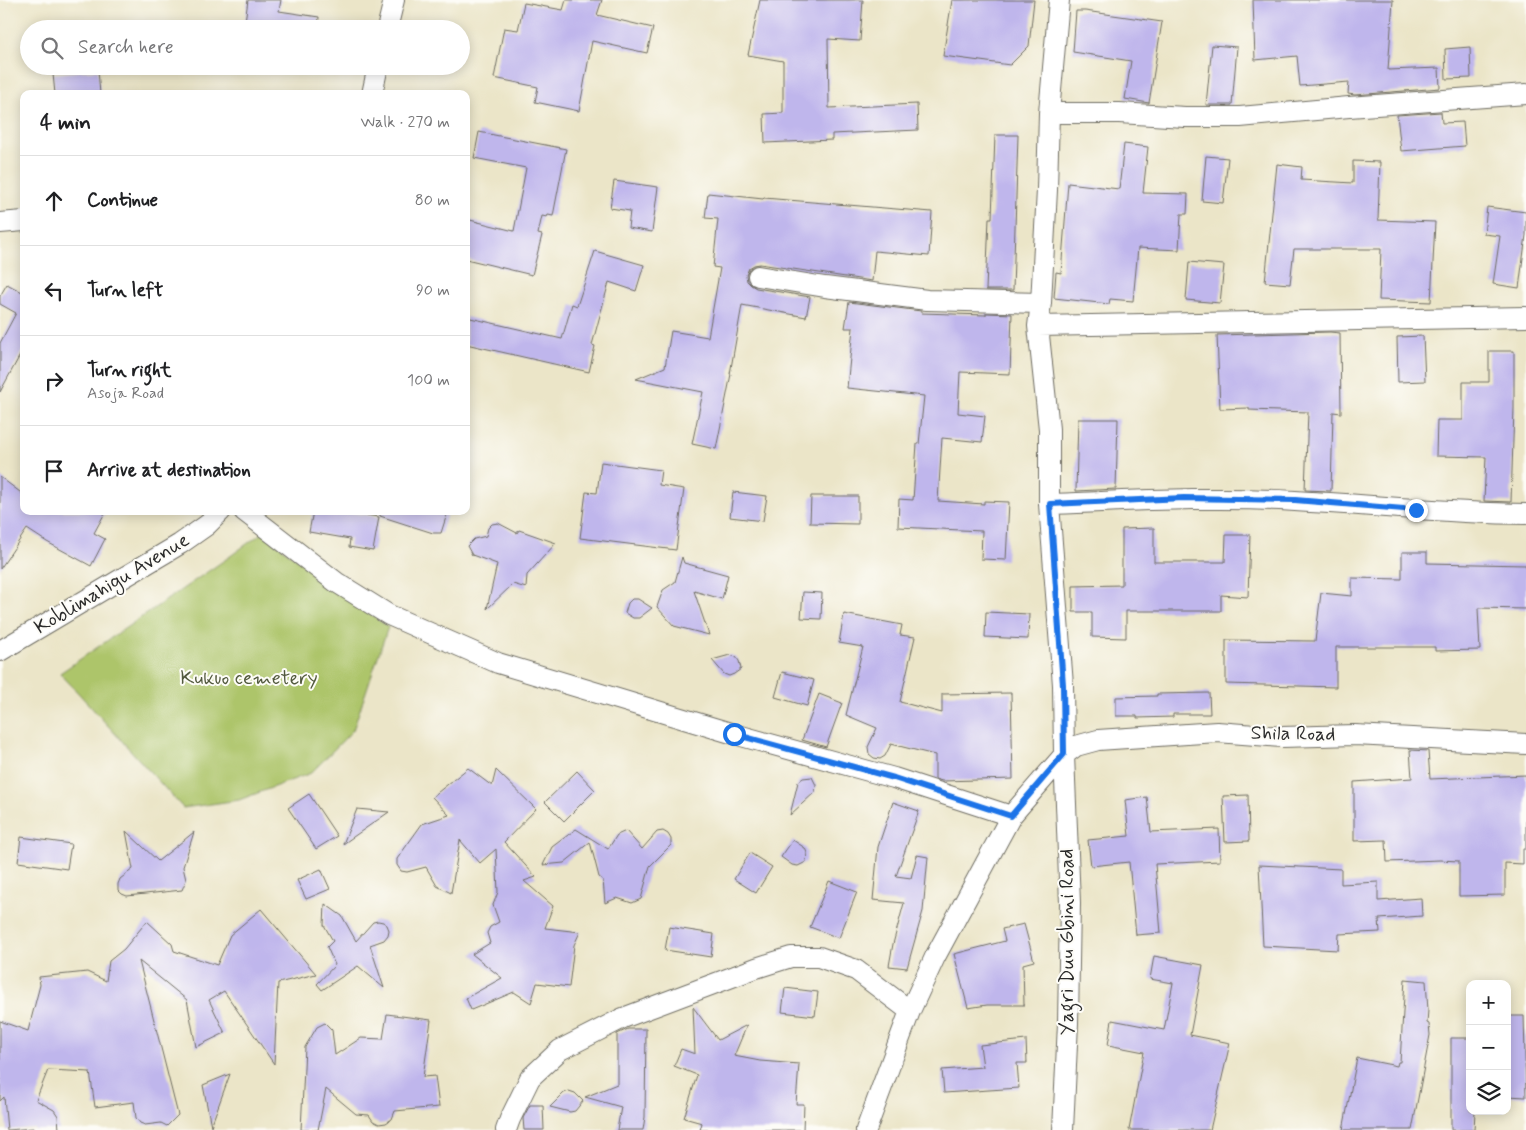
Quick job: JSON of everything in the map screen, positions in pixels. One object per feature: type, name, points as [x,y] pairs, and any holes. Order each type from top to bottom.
[{"type":"street","points":[[389,20],[394,0]]},
{"type":"street","name":"Yagri Duu Gbini Road","points":[[1059,0],[1049,113],[1041,302],[1038,326],[1049,430],[1050,504],[1063,685],[1070,903],[1068,1023],[1063,1130]]},
{"type":"street","points":[[373,90],[376,75]]},
{"type":"street","points":[[1049,113],[1119,112],[1185,117],[1240,117],[1526,94]]},
{"type":"street","points":[[0,223],[20,221]]},
{"type":"street","points":[[758,276],[926,300],[1041,302]]},
{"type":"street","points":[[1038,326],[1526,317]]},
{"type":"street","points":[[1050,504],[1184,498],[1285,500],[1416,510],[1526,514]]},
{"type":"street","name":"Koblimahigu Avenue","points":[[0,651],[180,544],[217,515]]},
{"type":"street","points":[[249,515],[336,582],[389,615],[498,663],[734,734],[894,778],[1011,816]]},
{"type":"street","name":"Shila Road","points":[[1064,754],[1076,746],[1098,740],[1217,732],[1282,737],[1364,735],[1526,744]]},
{"type":"street","points":[[866,1130],[910,1011],[940,949],[1011,816],[1064,754]]},
{"type":"street","points":[[506,1130],[530,1078],[560,1050],[623,1018],[756,968],[791,957],[820,957],[856,970],[910,1011]]},
{"type":"green space","name":"Kukuo cemetery","points":[[262,533],[388,627],[353,730],[311,773],[239,800],[183,808],[60,673]]},
{"type":"building","points":[[248,0],[281,0],[279,11],[319,17],[319,20],[245,20]]},
{"type":"building","points":[[566,0],[602,0],[597,15],[653,28],[647,53],[592,41],[579,111],[535,102],[538,87],[494,78],[504,28],[518,30],[524,3],[563,10]]},
{"type":"building","points":[[760,0],[863,0],[860,41],[828,39],[829,108],[917,104],[918,130],[832,134],[832,140],[765,143],[764,114],[783,113],[783,61],[748,55]]},
{"type":"building","points":[[952,0],[1034,0],[1029,46],[1010,65],[943,56]]},
{"type":"building","points":[[1253,0],[1393,0],[1388,70],[1439,68],[1440,88],[1355,95],[1348,94],[1349,82],[1300,86],[1297,56],[1255,60]]},
{"type":"building","points":[[1076,11],[1162,22],[1149,103],[1125,99],[1131,61],[1073,52]]},
{"type":"building","points":[[1212,45],[1237,47],[1232,105],[1206,105]]},
{"type":"building","points":[[1470,47],[1471,78],[1446,79],[1445,49]]},
{"type":"building","points":[[53,75],[98,75],[100,90],[55,90]]},
{"type":"building","points":[[1441,112],[1442,123],[1463,122],[1465,146],[1401,151],[1397,115]]},
{"type":"building","points":[[479,132],[566,149],[553,216],[542,216],[538,234],[542,235],[532,275],[470,260],[470,220],[514,231],[526,168],[474,158]]},
{"type":"building","points":[[995,135],[1018,135],[1013,290],[986,290],[989,218],[992,218]]},
{"type":"building","points":[[1124,144],[1148,147],[1143,193],[1188,194],[1187,214],[1181,214],[1179,250],[1138,248],[1133,301],[1110,299],[1109,304],[1054,298],[1056,272],[1061,273],[1068,183],[1119,189]]},
{"type":"building","points":[[1206,156],[1228,158],[1223,203],[1202,201]]},
{"type":"building","points":[[1353,161],[1380,162],[1378,220],[1435,222],[1431,302],[1379,300],[1381,249],[1294,249],[1290,284],[1265,282],[1277,164],[1302,167],[1301,180],[1353,183]]},
{"type":"building","points":[[614,181],[658,187],[652,232],[628,228],[630,211],[610,208]]},
{"type":"building","points":[[708,193],[932,212],[929,256],[875,251],[872,281],[760,264],[749,268],[746,275],[747,281],[756,288],[810,297],[806,317],[742,305],[716,449],[692,444],[703,392],[636,379],[665,367],[671,331],[708,337],[720,268],[713,267],[718,219],[705,218]]},
{"type":"building","points":[[1487,207],[1526,212],[1526,235],[1519,288],[1493,284],[1500,236],[1484,234]]},
{"type":"building","points":[[595,251],[644,265],[636,291],[609,282],[592,345],[595,346],[589,372],[470,345],[470,318],[562,339],[572,304],[577,306]]},
{"type":"building","points":[[1189,262],[1224,265],[1220,303],[1186,300]]},
{"type":"building","points":[[7,284],[20,291],[20,355],[0,392],[0,343],[16,313],[0,304],[0,296]]},
{"type":"building","points":[[849,302],[921,311],[921,313],[1012,314],[1010,374],[960,372],[958,413],[985,416],[982,442],[942,438],[938,501],[984,504],[984,501],[1009,502],[1006,560],[981,559],[982,531],[898,527],[899,499],[913,500],[917,444],[919,444],[924,396],[847,388],[853,328],[845,328]]},
{"type":"building","points":[[1340,333],[1341,413],[1333,412],[1331,491],[1305,490],[1308,412],[1249,410],[1249,408],[1220,409],[1217,335]]},
{"type":"building","points":[[1423,336],[1425,381],[1398,382],[1397,337]]},
{"type":"building","points":[[1489,351],[1514,351],[1511,502],[1484,501],[1486,457],[1436,456],[1437,420],[1463,420],[1463,382],[1489,382]]},
{"type":"building","points":[[1078,419],[1118,419],[1116,489],[1076,491]]},
{"type":"building","points":[[601,462],[661,470],[659,485],[684,489],[676,550],[580,538],[586,492],[597,493]]},
{"type":"building","points":[[0,477],[20,492],[20,515],[104,515],[94,533],[105,539],[91,566],[27,529],[0,569]]},
{"type":"building","points":[[733,492],[767,496],[763,521],[730,517]]},
{"type":"building","points":[[811,496],[858,496],[858,524],[810,523]]},
{"type":"building","points":[[312,515],[366,515],[379,517],[373,551],[349,547],[350,539],[309,532]]},
{"type":"building","points":[[447,515],[441,533],[433,533],[380,516]]},
{"type":"building","points":[[498,523],[517,533],[519,530],[556,543],[527,575],[526,588],[513,584],[487,609],[497,564],[472,555],[467,546],[474,539],[486,536],[488,528],[492,524]]},
{"type":"building","points":[[1154,528],[1154,562],[1225,562],[1226,535],[1250,535],[1248,597],[1221,595],[1221,611],[1126,611],[1126,638],[1092,637],[1092,612],[1073,612],[1073,586],[1122,585],[1122,529]]},
{"type":"building","points":[[1402,552],[1427,552],[1427,563],[1526,565],[1526,609],[1478,608],[1480,650],[1435,651],[1435,647],[1336,647],[1336,687],[1226,684],[1226,640],[1315,641],[1321,593],[1352,596],[1352,578],[1402,579]]},
{"type":"building","points":[[682,557],[684,563],[728,575],[722,599],[694,591],[709,635],[674,626],[657,607],[663,590],[675,582]]},
{"type":"building","points":[[803,592],[822,593],[821,619],[801,618]]},
{"type":"building","points":[[632,599],[638,599],[652,608],[639,618],[633,618],[625,613],[628,603]]},
{"type":"building","points":[[986,612],[1029,614],[1028,639],[985,637]]},
{"type":"building","points":[[844,614],[902,625],[900,635],[915,637],[900,702],[942,713],[942,694],[1011,693],[1013,779],[942,781],[935,779],[935,755],[891,744],[885,756],[880,759],[874,758],[869,754],[868,747],[877,728],[846,715],[863,647],[839,643]]},
{"type":"building","points":[[730,655],[736,657],[741,669],[729,676],[724,674],[712,660]]},
{"type":"building","points":[[782,672],[814,680],[807,706],[775,697]]},
{"type":"building","points":[[1209,693],[1210,714],[1173,714],[1173,717],[1137,718],[1137,716],[1116,716],[1116,697]]},
{"type":"building","points":[[819,694],[842,703],[826,747],[802,740]]},
{"type":"building","points":[[1410,750],[1428,751],[1430,779],[1526,775],[1526,849],[1523,849],[1523,864],[1505,863],[1505,895],[1459,896],[1459,861],[1387,862],[1386,840],[1354,841],[1354,782],[1412,778]]},
{"type":"building","points":[[468,768],[492,786],[496,770],[536,809],[504,842],[536,877],[524,881],[553,906],[545,928],[580,932],[574,945],[569,987],[537,983],[531,1003],[514,992],[471,1010],[466,998],[502,978],[472,954],[490,943],[487,933],[490,927],[499,922],[493,905],[498,892],[496,849],[480,863],[460,840],[451,893],[437,886],[426,867],[407,872],[401,871],[397,865],[397,859],[422,824],[449,815],[432,797]]},
{"type":"building","points":[[577,771],[595,790],[564,821],[545,802]]},
{"type":"building","points":[[812,777],[816,785],[815,792],[790,815],[798,782],[803,778]]},
{"type":"building","points":[[309,794],[337,836],[316,849],[288,808]]},
{"type":"building","points":[[1248,795],[1249,841],[1225,842],[1223,796]]},
{"type":"building","points":[[1147,797],[1151,832],[1219,829],[1220,861],[1155,864],[1161,933],[1136,935],[1129,862],[1091,866],[1088,840],[1129,836],[1125,800]]},
{"type":"building","points":[[893,802],[919,811],[896,876],[911,878],[917,855],[928,857],[923,911],[907,968],[889,966],[904,903],[873,900],[878,847]]},
{"type":"building","points":[[357,809],[389,812],[343,844]]},
{"type":"building","points":[[576,829],[608,849],[617,835],[626,831],[642,849],[657,832],[663,831],[671,839],[671,845],[650,866],[641,899],[632,903],[617,898],[605,903],[603,880],[599,877],[590,842],[564,863],[543,865],[552,847]]},
{"type":"building","points":[[126,831],[158,861],[194,832],[183,867],[186,880],[182,890],[127,896],[118,890],[120,879],[133,869]]},
{"type":"building","points":[[21,837],[71,844],[67,869],[18,862]]},
{"type":"building","points":[[793,840],[805,848],[807,853],[806,862],[798,866],[792,865],[781,857]]},
{"type":"building","points":[[750,853],[772,867],[756,893],[734,879]]},
{"type":"building","points":[[1259,865],[1341,869],[1341,884],[1378,882],[1378,901],[1421,898],[1422,916],[1379,919],[1380,932],[1339,934],[1338,950],[1263,946]]},
{"type":"building","points":[[321,869],[330,889],[306,899],[297,880]]},
{"type":"building","points":[[829,881],[857,892],[839,938],[810,927]]},
{"type":"building","points":[[325,904],[342,916],[356,941],[373,922],[383,922],[387,925],[388,935],[384,940],[370,945],[384,988],[358,966],[322,990],[317,984],[335,965],[327,947],[333,941],[324,925]]},
{"type":"building","points":[[261,909],[316,974],[278,983],[274,1064],[224,991],[209,1000],[225,1033],[196,1047],[187,1000],[139,961],[178,1115],[167,1126],[161,1123],[145,1125],[136,1118],[134,1102],[95,1107],[90,1072],[48,1070],[36,1100],[54,1110],[58,1116],[59,1130],[35,1130],[34,1128],[7,1130],[4,1097],[0,1101],[0,1021],[28,1031],[40,985],[39,977],[87,972],[106,981],[109,961],[124,949],[147,921],[172,944],[174,951],[217,965],[230,935]]},
{"type":"building","points":[[1024,924],[1034,961],[1023,964],[1024,1005],[987,1005],[968,1008],[954,954],[1005,941],[1002,929]]},
{"type":"building","points":[[669,927],[714,934],[711,957],[665,950]]},
{"type":"building","points":[[1154,956],[1203,965],[1190,1035],[1230,1043],[1210,1130],[1129,1130],[1144,1052],[1108,1045],[1112,1020],[1164,1030],[1173,983],[1150,979]]},
{"type":"building","points":[[1405,979],[1426,981],[1427,1023],[1429,1024],[1430,1035],[1412,1130],[1343,1130],[1357,1058],[1397,1066],[1398,1062],[1400,1062]]},
{"type":"building","points":[[785,988],[818,992],[815,1016],[782,1012]]},
{"type":"building","points":[[693,1007],[718,1040],[747,1025],[734,1056],[760,1061],[799,1064],[796,1104],[804,1104],[803,1130],[700,1130],[702,1123],[684,1118],[697,1075],[674,1066],[681,1049],[695,1054]]},
{"type":"building","points":[[387,1014],[431,1020],[423,1077],[435,1076],[439,1107],[395,1111],[392,1119],[386,1123],[379,1124],[373,1121],[369,1115],[356,1114],[326,1089],[318,1130],[301,1130],[305,1047],[317,1027],[325,1023],[332,1030],[335,1055],[361,1038],[383,1039]]},
{"type":"building","points":[[1511,1016],[1524,1016],[1526,1097],[1511,1096]]},
{"type":"building","points":[[628,1029],[646,1029],[645,1117],[643,1130],[617,1130],[621,1107],[585,1097],[617,1084],[617,1034]]},
{"type":"building","points":[[1451,1038],[1466,1038],[1466,1115],[1475,1115],[1474,1130],[1451,1130]]},
{"type":"building","points":[[1026,1040],[1027,1063],[1017,1063],[1019,1088],[944,1093],[942,1070],[983,1067],[980,1045]]},
{"type":"building","points":[[230,1074],[211,1126],[203,1085]]},
{"type":"building","points":[[569,1091],[575,1093],[583,1101],[575,1111],[570,1112],[550,1107],[564,1093]]},
{"type":"building","points":[[530,1105],[543,1105],[544,1130],[524,1130],[523,1118]]},
{"type":"route","points":[[734,734],[894,778],[1011,816],[1064,754],[1063,685],[1050,504],[1184,498],[1295,500],[1416,510]]}]
